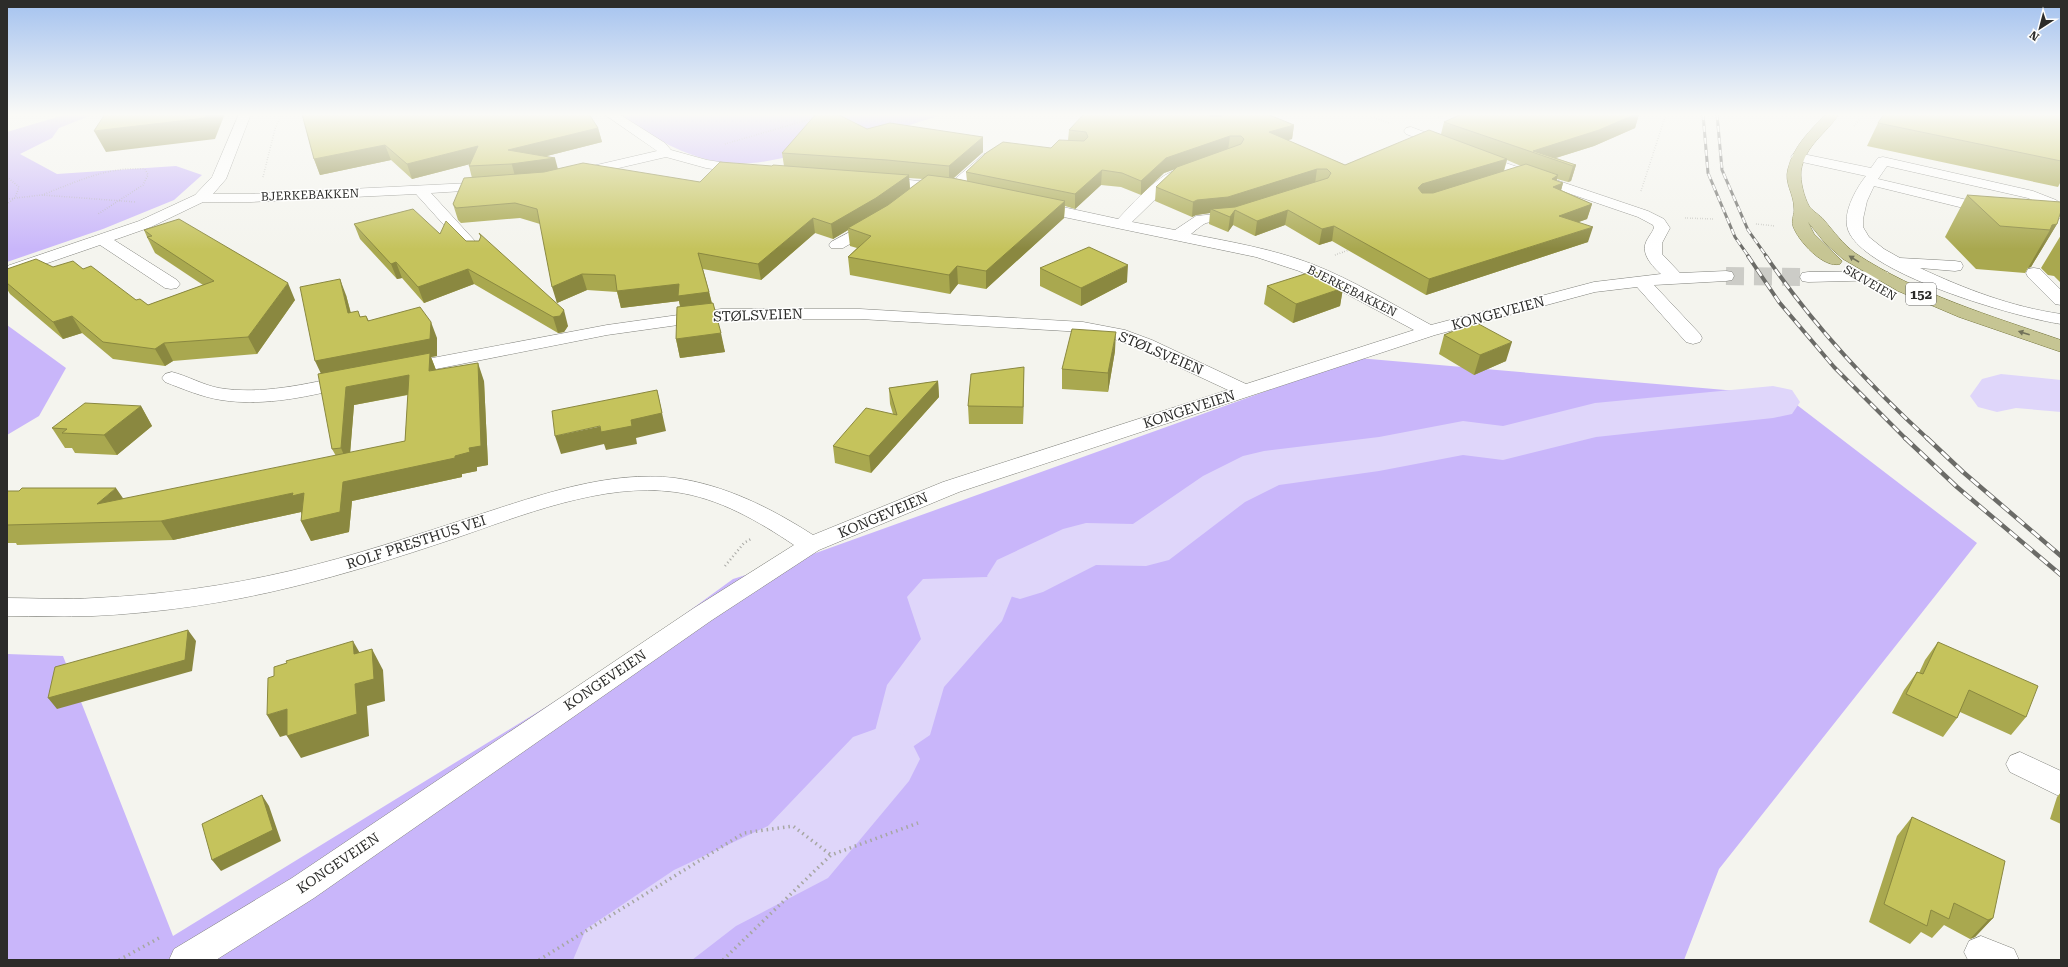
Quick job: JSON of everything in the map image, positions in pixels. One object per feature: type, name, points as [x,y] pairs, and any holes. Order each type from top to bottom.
[{"type":"main road","name":"SKIVEIEN","points":[[1797,159],[1794,171],[1794,182],[1802,208],[1839,248],[1882,276],[1965,313],[2061,346]]},
{"type":"main road","name":"SKIVEIEN","points":[[1802,208],[1800,221],[1809,238],[1826,255],[1854,276],[1883,293],[1916,308],[2061,359]]},
{"type":"street","points":[[7,272],[145,224],[200,198],[219,179],[228,159]]},
{"type":"street","points":[[562,177],[639,159]]},
{"type":"street","points":[[691,159],[728,168],[756,172]]},
{"type":"street","points":[[953,190],[987,159]]},
{"type":"street","points":[[1483,159],[1650,217],[1661,224],[1662,228],[1654,241],[1653,250],[1661,265],[1675,278]]},
{"type":"street","points":[[1806,159],[2007,213]]},
{"type":"street","points":[[2034,218],[2048,218],[2057,213],[2056,207],[2044,199],[2021,192],[1883,162],[1864,190],[1855,218],[1855,228],[1862,238],[1890,260],[1972,296],[2009,308],[2056,319]]},
{"type":"street","points":[[1122,223],[1170,177],[1193,168]]},
{"type":"street","points":[[1499,180],[1521,173]]},
{"type":"street","points":[[864,180],[926,185],[974,193]]},
{"type":"street","points":[[909,200],[926,185]]},
{"type":"street","name":"BJERKEBAKKEN","points":[[200,198],[503,186]]},
{"type":"street","points":[[420,190],[477,252]]},
{"type":"street","points":[[2044,199],[2061,199]]},
{"type":"street","name":"BJERKEBAKKEN","points":[[1024,203],[1260,253],[1305,267],[1332,279],[1429,331]]},
{"type":"street","points":[[1179,235],[1201,219],[1228,218],[1250,211]]},
{"type":"street","points":[[837,245],[891,213]]},
{"type":"street","points":[[102,239],[171,284]]},
{"type":"street","points":[[1890,260],[1955,266]]},
{"type":"street","points":[[2034,272],[2061,300]]},
{"type":"street","name":"KONGEVEIEN","points":[[186,960],[303,888],[702,614],[811,545],[951,486],[1429,331],[1594,287],[1675,278],[1726,276]]},
{"type":"street","points":[[1808,277],[1882,276]]},
{"type":"street","points":[[1641,281],[1693,338]]},
{"type":"street","name":"STØLSVEIEN","points":[[387,373],[607,330],[670,320],[721,314],[860,314],[1083,327],[1119,334],[1146,344],[1244,391]]},
{"type":"street","points":[[172,378],[214,392],[244,395],[320,386],[365,377]]},
{"type":"street","name":"ROLF PRESTHUS VEI","points":[[7,607],[110,605],[161,601],[264,585],[335,568],[542,502],[633,484],[674,485],[714,494],[743,505],[777,522],[811,545]]},
{"type":"street","points":[[2020,764],[2061,785]]},
{"type":"path","points":[[1630,210],[1643,188],[1652,159]]},
{"type":"path","points":[[42,195],[108,172],[135,167],[145,168],[148,175],[142,185],[119,201]]},
{"type":"path","points":[[7,177],[19,187],[15,198],[7,204]]},
{"type":"path","points":[[7,199],[42,195],[140,202]]},
{"type":"path","points":[[1305,267],[1350,249]]},
{"type":"path","points":[[723,960],[831,855],[918,823]]},
{"type":"path","points":[[539,960],[744,832],[793,826],[831,855]]},
{"type":"shaded area","points":[[7,159],[29,159],[57,174],[176,166],[202,175],[174,200],[103,229],[7,262]]},
{"type":"shaded area","points":[[707,159],[776,159],[744,164],[725,163]]},
{"type":"shaded area","points":[[7,325],[66,368],[39,416],[7,435]]},
{"type":"shaded area","points":[[1358,358],[1784,395],[1977,543],[1719,869],[1684,960],[7,960],[7,654],[63,656],[173,936],[619,662],[733,579],[813,554]]},
{"type":"shaded area","points":[[1020,576],[1002,621],[944,687],[930,735],[889,763],[869,754],[887,685],[921,639],[907,597],[923,579]]},
{"type":"building","points":[[401,159],[426,159],[407,164]]},
{"type":"building","points":[[472,159],[547,159],[511,164],[469,166]]},
{"type":"building","points":[[874,159],[957,159],[949,166]]},
{"type":"building","points":[[980,159],[1165,159],[1141,181],[1122,173],[1102,170],[1075,194],[966,172]]},
{"type":"building","points":[[1199,159],[1331,159],[1345,165],[1359,159],[1507,159],[1422,184],[1418,188],[1422,193],[1433,193],[1526,164],[1558,175],[1552,179],[1563,183],[1553,187],[1592,204],[1559,216],[1593,227],[1429,279],[1334,226],[1322,229],[1288,210],[1257,221],[1235,210],[1230,217],[1211,209],[1235,207],[1328,178],[1331,173],[1327,169],[1317,169],[1228,197],[1197,200],[1193,202],[1156,187],[1177,167]]},
{"type":"building","points":[[1553,159],[1558,159],[1576,165],[1573,166]]},
{"type":"building","points":[[720,162],[909,175],[876,198],[831,224],[813,218],[758,264],[698,253],[709,292],[678,296],[679,284],[617,291],[615,275],[582,274],[552,287],[537,209],[515,203],[456,208],[453,204],[464,178],[544,172],[583,163],[700,182]]},
{"type":"building","points":[[928,175],[952,178],[1065,201],[986,271],[957,266],[949,275],[848,257],[871,236],[848,228],[888,205]]},
{"type":"building","points":[[1967,195],[2061,202],[2061,211],[2057,224],[2052,225],[2050,230],[2000,226]]},
{"type":"building","points":[[413,209],[440,234],[446,221],[466,241],[479,241],[481,236],[479,233],[564,310],[560,316],[553,317],[468,269],[418,287],[396,262],[391,264],[354,224]]},
{"type":"building","points":[[179,219],[288,283],[248,337],[164,343],[155,349],[103,342],[72,316],[53,322],[7,283],[7,269],[36,259],[53,267],[73,261],[83,269],[91,266],[136,300],[140,299],[148,305],[214,281],[147,237],[152,236],[144,230]]},
{"type":"building","points":[[1089,247],[1128,265],[1081,288],[1040,268]]},
{"type":"building","points":[[1314,271],[1343,288],[1296,304],[1267,286]]},
{"type":"building","points":[[340,279],[348,313],[358,311],[360,317],[366,316],[368,321],[420,307],[431,322],[430,339],[315,361],[300,287]]},
{"type":"building","points":[[713,303],[721,333],[676,339],[677,307]]},
{"type":"building","points":[[1475,322],[1512,342],[1480,355],[1444,335]]},
{"type":"building","points":[[1072,329],[1116,332],[1108,373],[1062,369]]},
{"type":"building","points":[[430,353],[429,371],[478,363],[481,446],[469,448],[470,452],[455,456],[455,458],[343,482],[340,512],[301,521],[304,493],[292,496],[293,493],[161,521],[7,525],[7,491],[19,491],[22,488],[116,488],[97,504],[405,441],[409,375],[346,387],[341,448],[332,449],[318,374]]},
{"type":"building","points":[[1024,367],[1023,407],[968,406],[971,374]]},
{"type":"building","points":[[938,381],[869,456],[833,446],[866,408],[897,415],[889,388]]},
{"type":"building","points":[[657,390],[662,413],[631,420],[632,426],[601,432],[600,426],[555,436],[552,411]]},
{"type":"building","points":[[85,403],[141,406],[104,435],[62,433],[67,429],[52,428]]},
{"type":"building","points":[[188,630],[185,660],[48,698],[55,667]]},
{"type":"building","points":[[353,641],[354,654],[372,649],[374,679],[355,684],[357,714],[287,736],[287,709],[267,715],[268,678],[274,676],[274,667],[287,663],[286,661]]},
{"type":"building","points":[[1938,642],[2038,686],[2026,717],[1969,690],[1957,718],[1906,694],[1917,672],[1923,674]]},
{"type":"building","points":[[262,795],[273,830],[212,860],[202,824]]},
{"type":"building","points":[[1912,817],[2005,861],[1993,918],[1988,920],[1954,903],[1949,919],[1931,910],[1927,926],[1884,904]]},
{"type":"waterway","points":[[1997,396],[2001,390],[2061,396]]},
{"type":"waterway","points":[[1020,576],[1086,544],[1146,545],[1224,489],[1264,469],[1379,454],[1463,438],[1503,443],[1595,420],[1773,402]]},
{"type":"waterway","points":[[619,960],[705,898],[798,852],[881,759]]},
{"type":"tunnel","points":[[1726,276],[1808,277]]},
{"type":"railway","points":[[1707,159],[1708,173],[1735,237],[1749,257]]},
{"type":"railway","points":[[1721,159],[1722,170],[1748,230],[1767,257]]},
{"type":"railway","points":[[1748,256],[1779,302],[1834,367],[1905,438]]},
{"type":"railway","points":[[1766,256],[1802,306],[1842,352],[1884,397],[1928,439]]},
{"type":"railway","points":[[1905,438],[1957,487],[2061,575]]},
{"type":"railway","points":[[1927,438],[1963,472],[2061,556]]}]
